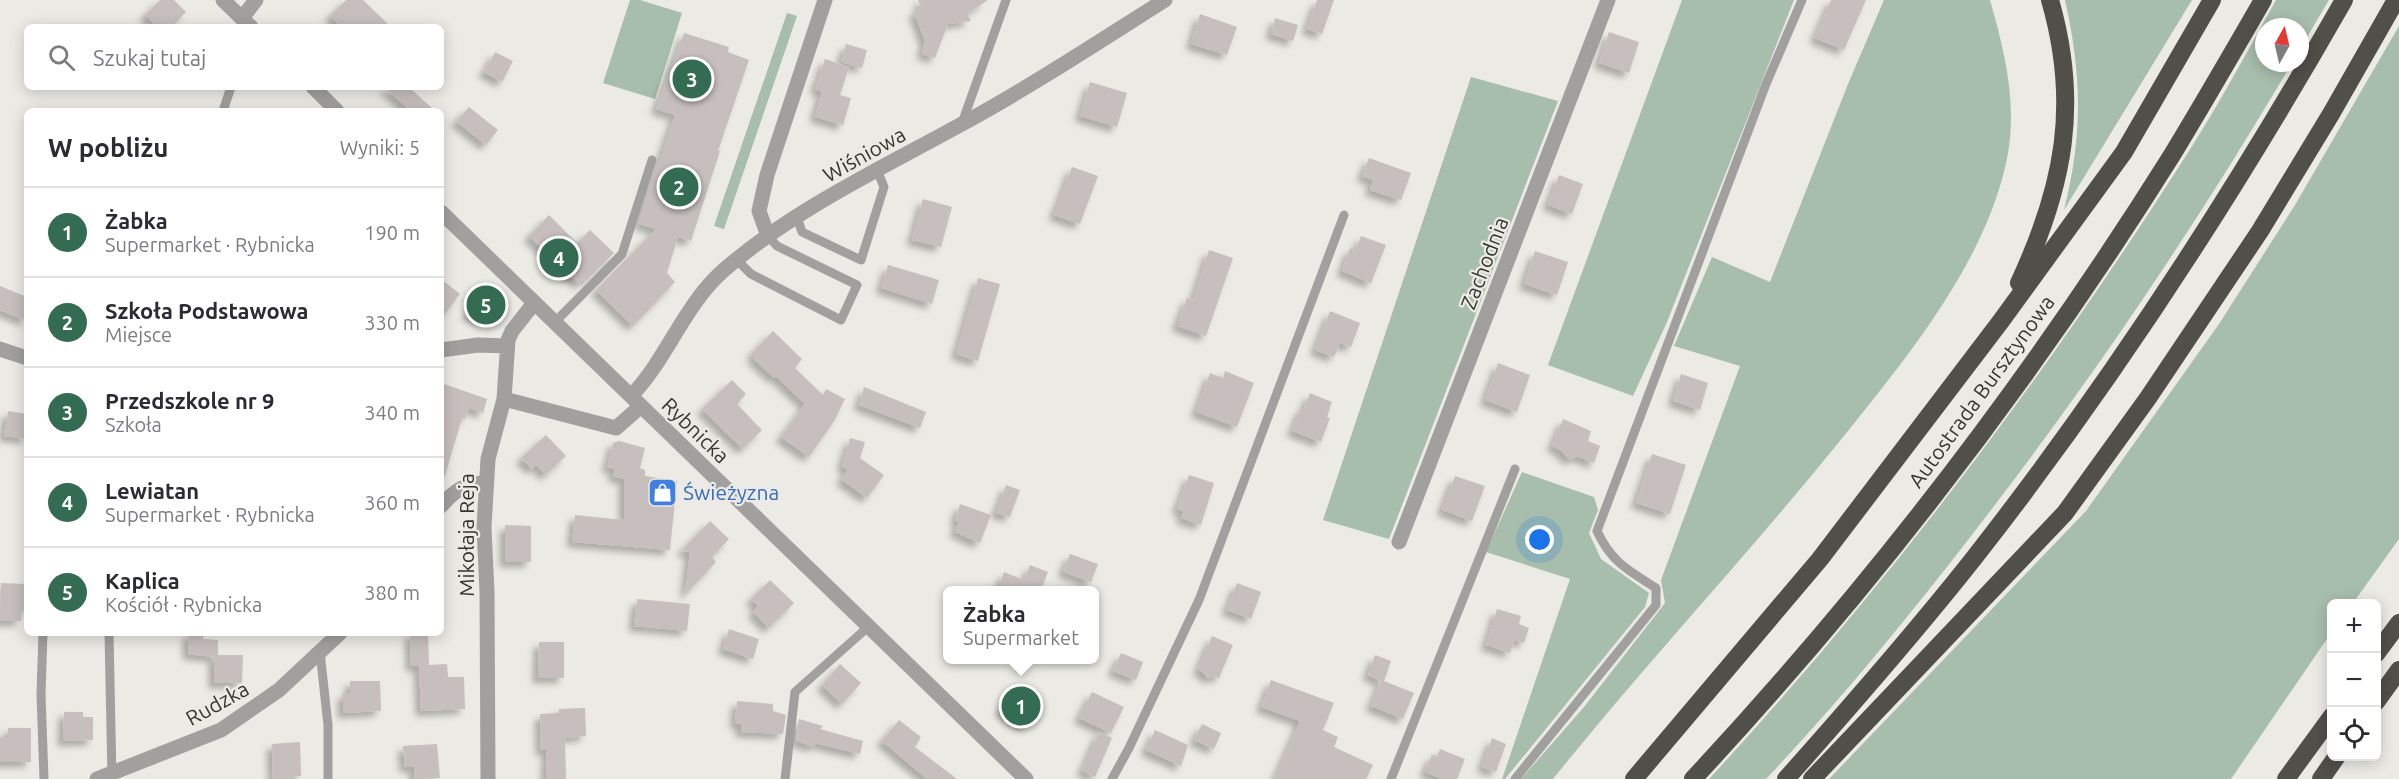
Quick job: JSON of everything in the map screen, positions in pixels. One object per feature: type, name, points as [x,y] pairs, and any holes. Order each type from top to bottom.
[{"type":"highway","points":[[2001,321],[2040,238],[2056,184],[2065,139],[2064,58],[2050,0]]},
{"type":"highway","points":[[1634,779],[1820,559],[2001,321],[2124,152],[2212,0]]},
{"type":"highway","name":"Autostrada Bursztynowa","points":[[1693,779],[1840,612],[1932,497],[2024,375],[2172,155],[2263,0]]},
{"type":"highway","points":[[1786,779],[1872,682],[1974,558],[2091,401],[2167,292],[2242,176],[2344,0]]},
{"type":"highway","points":[[1812,779],[2065,513],[2148,398],[2260,231],[2331,114],[2396,0]]},
{"type":"highway","points":[[2377,653],[2399,623]]},
{"type":"highway","points":[[2381,695],[2399,670]]},
{"type":"highway","points":[[2286,779],[2327,722]]},
{"type":"highway","points":[[2321,779],[2334,761]]},
{"type":"street","points":[[223,0],[246,23],[256,0]]},
{"type":"street","points":[[768,236],[759,211],[766,175],[825,0]]},
{"type":"street","name":"Wiśniowa","points":[[504,399],[616,428],[636,401],[644,382],[705,288],[737,260],[796,217],[1016,94],[1165,0]]},
{"type":"street","name":"Zachodnia","points":[[1399,542],[1608,0]]},
{"type":"street","points":[[316,90],[335,108]]},
{"type":"street","name":"Rybnicka","points":[[444,215],[1026,779]]},
{"type":"street","name":"Mikołaja Reja","points":[[488,779],[487,592],[484,527],[486,483],[490,446],[504,399],[507,346],[512,331],[534,303]]},
{"type":"street","points":[[444,350],[478,345],[507,346]]},
{"type":"street","points":[[0,350],[24,357]]},
{"type":"street","points":[[444,503],[464,486],[486,483]]},
{"type":"street","name":"Rudzka","points":[[97,779],[112,776],[221,730],[279,690],[337,636]]},
{"type":"lane","points":[[962,125],[1006,0]]},
{"type":"lane","points":[[1515,779],[1656,605],[1656,588],[1623,567],[1606,551],[1598,531],[1766,84],[1802,0]]},
{"type":"lane","points":[[224,108],[230,90]]},
{"type":"lane","points":[[555,322],[622,254],[652,160]]},
{"type":"lane","points":[[796,217],[802,232],[861,260],[884,187],[877,170]]},
{"type":"lane","points":[[1112,779],[1199,600],[1344,215]]},
{"type":"lane","points":[[737,260],[751,274],[842,320],[857,285],[777,246],[768,236]]},
{"type":"lane","points":[[1391,779],[1515,469]]},
{"type":"lane","points":[[785,779],[795,692],[868,627]]},
{"type":"lane","points":[[43,636],[41,694],[44,779]]},
{"type":"lane","points":[[109,636],[112,776]]},
{"type":"lane","points":[[320,652],[328,725],[328,779]]},
{"type":"green space","points":[[630,0],[640,0],[682,13],[655,99],[603,83]]},
{"type":"green space","points":[[1682,0],[1794,0],[1667,322],[1633,396],[1548,365]]},
{"type":"green space","points":[[1884,0],[1990,0],[2008,75],[2011,114],[2008,153],[1998,192],[1983,231],[1942,306],[1917,342],[1804,485],[1623,694],[1553,779],[1521,779],[1584,707],[1665,603],[1661,580],[1740,366],[1674,346],[1712,257],[1770,282],[1848,84]]},
{"type":"green space","points":[[2065,0],[2192,0],[2064,210],[2075,156],[2078,105],[2075,54]]},
{"type":"green space","points":[[2276,0],[2329,0],[2309,34],[2309,18],[2266,18]]},
{"type":"green space","points":[[787,13],[797,16],[724,229],[714,226]]},
{"type":"green space","points":[[2399,26],[2399,539],[2356,599],[2327,599],[2327,639],[2231,779],[1829,779],[2086,511],[2219,324],[2295,205]]},
{"type":"green space","points":[[2255,38],[2255,72],[2287,72],[2217,186],[2139,305],[2015,479],[1897,629],[1820,720],[1766,779],[1709,779],[1841,629],[1966,472],[2140,227],[2226,90]]},
{"type":"green space","points":[[1471,77],[1558,101],[1389,539],[1323,520]]},
{"type":"green space","points":[[1522,472],[1594,497],[1598,510],[1589,533],[1601,559],[1649,593],[1645,607],[1505,779],[1502,779],[1570,579],[1486,552]]},
{"type":"building","points":[[160,0],[174,0],[186,12],[174,24],[154,24],[145,15]]},
{"type":"building","points":[[346,0],[363,0],[388,24],[339,24],[330,16]]},
{"type":"building","points":[[918,0],[988,0],[967,14],[971,21],[948,24],[935,58],[922,54],[925,41],[914,12],[921,8]]},
{"type":"building","points":[[1317,0],[1334,0],[1322,34],[1307,29]]},
{"type":"building","points":[[1831,0],[1866,0],[1844,50],[1815,38]]},
{"type":"building","points":[[1200,14],[1237,27],[1227,55],[1191,44]]},
{"type":"building","points":[[1275,18],[1298,25],[1293,41],[1271,34]]},
{"type":"building","points":[[1609,32],[1639,42],[1629,73],[1599,63]]},
{"type":"building","points":[[684,33],[729,47],[728,52],[749,60],[691,241],[678,237],[667,273],[675,282],[633,326],[596,290],[656,229],[639,224],[675,115],[656,109]]},
{"type":"building","points":[[846,44],[867,50],[862,68],[841,62]]},
{"type":"building","points":[[495,52],[513,61],[502,82],[484,72]]},
{"type":"building","points":[[825,59],[849,67],[840,95],[851,98],[843,125],[815,117],[822,91],[815,89]]},
{"type":"building","points":[[1090,82],[1127,93],[1117,127],[1080,116]]},
{"type":"building","points":[[387,90],[412,90],[432,108],[408,108]]},
{"type":"building","points":[[469,107],[498,130],[486,145],[456,121]]},
{"type":"building","points":[[1369,158],[1411,173],[1401,200],[1370,190],[1373,180],[1362,176]]},
{"type":"building","points":[[1072,167],[1098,176],[1080,224],[1054,215]]},
{"type":"building","points":[[1559,175],[1583,184],[1572,214],[1548,205]]},
{"type":"building","points":[[923,199],[952,207],[941,247],[912,240]]},
{"type":"building","points":[[549,215],[577,243],[590,230],[614,253],[586,281],[583,279],[579,284],[529,236]]},
{"type":"building","points":[[1361,236],[1386,245],[1371,283],[1342,271],[1350,248],[1356,250]]},
{"type":"building","points":[[1209,250],[1233,258],[1206,336],[1177,326],[1187,298],[1193,300]]},
{"type":"building","points":[[1535,251],[1568,262],[1557,295],[1524,284]]},
{"type":"building","points":[[888,265],[939,280],[932,304],[881,288]]},
{"type":"building","points":[[978,278],[1000,284],[978,361],[956,354]]},
{"type":"building","points":[[444,281],[460,294],[444,315]]},
{"type":"building","points":[[0,286],[24,296],[24,320],[0,310]]},
{"type":"building","points":[[487,294],[497,304],[483,318],[466,314]]},
{"type":"building","points":[[1330,311],[1360,323],[1351,347],[1340,343],[1334,357],[1315,350]]},
{"type":"building","points":[[773,331],[802,359],[795,368],[823,395],[826,389],[845,399],[834,421],[809,457],[781,437],[805,404],[753,358],[758,353],[749,356]]},
{"type":"building","points":[[1498,363],[1530,375],[1517,412],[1485,400]]},
{"type":"building","points":[[1225,371],[1254,383],[1237,427],[1196,412],[1210,373],[1223,378]]},
{"type":"building","points":[[1681,374],[1708,383],[1700,410],[1673,401]]},
{"type":"building","points":[[732,380],[746,394],[737,404],[762,430],[743,449],[702,409]]},
{"type":"building","points":[[444,384],[487,399],[483,413],[469,408],[465,419],[462,418],[445,476]]},
{"type":"building","points":[[864,387],[926,412],[920,428],[859,405]]},
{"type":"building","points":[[1310,393],[1332,402],[1327,417],[1330,418],[1321,442],[1292,431]]},
{"type":"building","points":[[8,411],[24,414],[24,439],[4,436]]},
{"type":"building","points":[[1563,419],[1591,431],[1588,441],[1600,446],[1594,463],[1577,456],[1570,460],[1552,446]]},
{"type":"building","points":[[546,435],[566,456],[546,475],[536,465],[532,469],[521,458]]},
{"type":"building","points":[[850,438],[865,442],[860,458],[884,475],[867,498],[841,479],[848,470],[842,466]]},
{"type":"building","points":[[619,441],[645,448],[640,468],[645,470],[645,476],[677,481],[670,550],[572,542],[575,515],[624,520],[624,479],[613,476],[615,469],[607,467],[613,443]]},
{"type":"building","points":[[1652,454],[1686,465],[1670,514],[1636,503]]},
{"type":"building","points":[[1189,475],[1214,483],[1201,525],[1181,518],[1184,511],[1177,509]]},
{"type":"building","points":[[1455,476],[1485,486],[1472,521],[1442,510]]},
{"type":"building","points":[[1006,485],[1020,490],[1010,517],[996,513]]},
{"type":"building","points":[[960,504],[991,515],[980,543],[955,532],[959,521],[955,520]]},
{"type":"building","points":[[710,521],[729,539],[712,557],[716,562],[685,595],[690,552],[681,551]]},
{"type":"building","points":[[505,525],[531,526],[531,562],[505,562]]},
{"type":"building","points":[[1070,554],[1098,564],[1091,582],[1063,572]]},
{"type":"building","points":[[1030,565],[1048,572],[1042,586],[999,586],[1004,572],[1024,580]]},
{"type":"building","points":[[770,580],[794,603],[769,628],[753,612],[758,606],[751,599]]},
{"type":"building","points":[[1,583],[24,584],[24,611],[21,611],[21,621],[0,621]]},
{"type":"building","points":[[1237,583],[1261,592],[1251,619],[1227,610]]},
{"type":"building","points":[[637,599],[690,604],[687,631],[634,626]]},
{"type":"building","points":[[1497,609],[1521,616],[1519,624],[1529,628],[1524,643],[1514,640],[1510,653],[1486,645]]},
{"type":"building","points":[[729,629],[759,639],[753,659],[723,649]]},
{"type":"building","points":[[188,636],[204,636],[203,639],[218,640],[218,655],[243,655],[242,683],[214,683],[214,657],[188,654]]},
{"type":"building","points":[[410,636],[428,636],[429,665],[447,664],[448,677],[464,677],[465,709],[421,711],[419,666],[411,666]]},
{"type":"building","points":[[1212,636],[1233,645],[1219,678],[1213,676],[1208,679],[1198,670]]},
{"type":"building","points":[[539,642],[564,642],[564,678],[538,678]]},
{"type":"building","points":[[1121,653],[1143,662],[1136,680],[1113,671]]},
{"type":"building","points":[[1375,655],[1391,661],[1384,681],[1414,693],[1403,719],[1371,706],[1381,681],[1368,675]]},
{"type":"building","points":[[840,664],[861,683],[842,704],[822,685]]},
{"type":"building","points":[[1271,680],[1334,703],[1323,730],[1338,737],[1334,747],[1373,765],[1366,779],[1275,779],[1300,721],[1261,707]]},
{"type":"building","points":[[350,681],[380,681],[381,711],[343,713],[343,693],[350,693]]},
{"type":"building","points":[[1015,685],[1041,700],[1027,726],[1000,711]]},
{"type":"building","points":[[1092,692],[1124,707],[1111,733],[1079,718]]},
{"type":"building","points":[[737,701],[773,704],[773,711],[786,715],[783,734],[741,732],[741,724],[735,723]]},
{"type":"building","points":[[585,708],[586,736],[565,738],[566,779],[546,779],[547,750],[541,750],[540,714],[559,713],[559,709]]},
{"type":"building","points":[[64,712],[83,712],[83,717],[93,717],[93,740],[63,741]]},
{"type":"building","points":[[799,719],[823,726],[820,729],[863,741],[860,754],[815,743],[814,747],[796,741]]},
{"type":"building","points":[[899,720],[921,737],[915,747],[957,779],[927,779],[882,741]]},
{"type":"building","points":[[1202,724],[1221,733],[1214,749],[1194,740]]},
{"type":"building","points":[[8,728],[31,728],[31,762],[0,762],[0,737],[8,737]]},
{"type":"building","points":[[1155,730],[1188,745],[1181,766],[1146,750]]},
{"type":"building","points":[[1099,732],[1112,738],[1095,777],[1082,771]]},
{"type":"building","points":[[1492,738],[1506,744],[1496,772],[1482,767]]},
{"type":"building","points":[[300,742],[301,776],[292,777],[292,779],[273,779],[272,744]]},
{"type":"building","points":[[437,744],[440,778],[415,779],[414,767],[405,767],[403,746]]},
{"type":"building","points":[[1440,749],[1465,759],[1457,779],[1442,779],[1425,772],[1432,755],[1437,757]]},
{"type":"place","name":"Przedszkole nr 9","points":[[692,79]]},
{"type":"place","name":"Szkoła Podstawowa","points":[[679,187]]},
{"type":"place","name":"Lewiatan","points":[[559,258]]},
{"type":"place","name":"Kaplica","points":[[486,305]]},
{"type":"place","name":"Świeżyzna","points":[[662,492]]},
{"type":"place","name":"Żabka","points":[[1021,706]]}]
